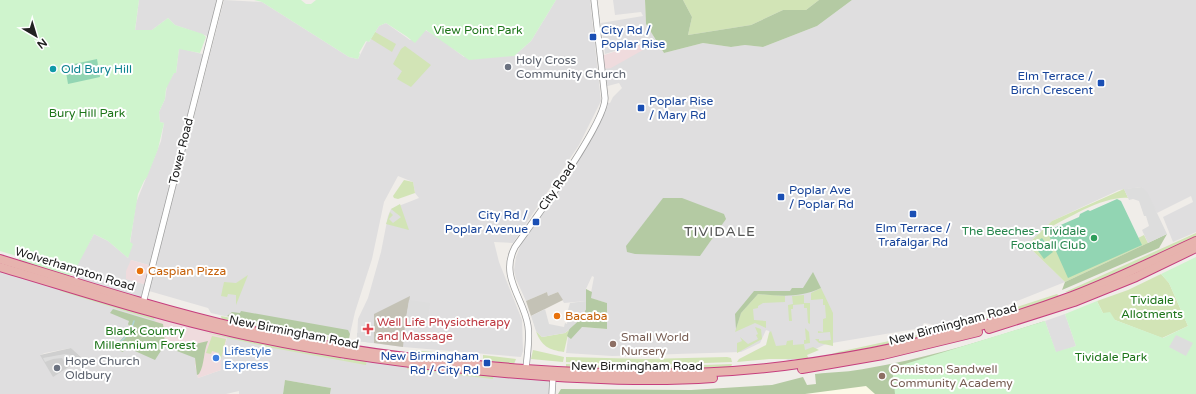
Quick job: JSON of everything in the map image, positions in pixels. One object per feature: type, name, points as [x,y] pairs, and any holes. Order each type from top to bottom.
[{"type":"highway","name":"New Birmingham Road","points":[[931,342],[1070,296],[1134,270],[1196,241]]},
{"type":"highway","name":"New Birmingham Road","points":[[136,308],[236,333],[351,353],[457,369],[553,374],[668,374],[736,371],[784,366],[860,354],[931,342],[982,331],[1074,302],[1136,277],[1196,248]]},
{"type":"highway","name":"Wolverhampton Road","points":[[0,259],[15,267],[136,308]]},
{"type":"highway","name":"Wolverhampton Road","points":[[0,267],[15,267]]},
{"type":"highway","name":"Wolverhampton Road","points":[[50,278],[143,303]]},
{"type":"highway","points":[[136,308],[141,306],[143,303],[145,308],[152,312]]},
{"type":"highway","name":"New Birmingham Road","points":[[143,303],[248,330],[351,353]]},
{"type":"street","name":"Tower Road","points":[[143,303],[220,0]]},
{"type":"street","name":"City Road","points":[[525,372],[528,326],[511,277],[510,259],[515,247],[579,154],[603,108],[605,98],[594,0]]},
{"type":"street","points":[[552,394],[553,374]]},
{"type":"shaded area","points":[[139,0],[220,0],[210,37],[175,25],[168,18],[152,30],[135,31]]},
{"type":"shaded area","points":[[224,0],[262,2],[349,57],[358,59],[367,41],[369,42],[379,26],[386,23],[410,40],[425,30],[438,37],[464,57],[514,56],[531,41],[556,0],[590,0],[601,101],[579,145],[513,243],[494,242],[499,262],[522,320],[523,351],[521,357],[403,347],[357,341],[358,319],[368,298],[391,209],[419,198],[415,193],[413,182],[398,176],[384,202],[372,259],[355,312],[350,334],[253,318],[229,317],[211,313],[208,308],[149,291]]},
{"type":"shaded area","points":[[613,0],[645,0],[646,24],[664,53],[703,43],[731,47],[745,45],[763,47],[817,26],[852,0],[1196,0],[1196,232],[1173,242],[1163,217],[1193,202],[1191,196],[1157,213],[1142,187],[1119,190],[1052,221],[1027,245],[1065,282],[1000,308],[940,324],[934,325],[924,323],[921,328],[826,344],[790,361],[772,352],[769,331],[766,330],[760,343],[741,352],[612,356],[566,353],[569,329],[581,327],[607,329],[607,303],[590,298],[594,277],[592,276],[586,289],[586,301],[564,303],[558,292],[548,296],[547,292],[526,301],[516,279],[514,270],[516,257],[526,232],[579,154],[605,102],[610,103],[613,97],[622,88],[619,83],[604,87],[602,69],[638,44],[605,54],[601,23],[643,16],[641,12],[615,15]]},
{"type":"shaded area","points":[[638,44],[643,50],[611,68],[602,69],[601,56]]},
{"type":"shaded area","points":[[179,48],[206,55],[152,266],[131,260],[127,279],[147,285],[142,306],[158,311],[165,343],[183,348],[196,358],[195,364],[198,378],[221,370],[221,356],[223,354],[229,329],[553,374],[552,394],[330,394],[331,388],[285,380],[283,394],[239,394],[239,391],[226,394],[0,394],[0,264],[70,284],[75,268],[94,234],[108,241],[128,258],[136,203],[161,141],[164,123],[160,122],[159,112],[165,99],[167,85],[174,73],[176,73]],"holes":[[[71,348],[81,357],[40,355]]]},
{"type":"shaded area","points":[[1142,187],[1147,192],[1167,234],[1148,243],[1142,230],[1149,226],[1146,216],[1144,216],[1139,201],[1133,199],[1129,200],[1124,189]]},
{"type":"shaded area","points":[[131,260],[152,266],[147,285],[126,279],[126,271]]},
{"type":"shaded area","points":[[547,292],[548,296],[558,292],[563,300],[531,316],[526,301]]},
{"type":"shaded area","points":[[410,296],[403,347],[374,343],[374,314]]},
{"type":"shaded area","points":[[409,300],[430,303],[428,320],[406,318]]},
{"type":"shaded area","points":[[586,301],[586,309],[583,317],[565,333],[542,337],[536,331],[531,316],[545,309],[549,324],[564,327],[565,323],[567,324],[568,317],[566,317],[570,303]]},
{"type":"shaded area","points":[[158,311],[229,329],[223,354],[221,356],[221,370],[198,378],[195,363],[196,358],[184,348],[165,343],[155,322]]},
{"type":"shaded area","points":[[1065,314],[1076,346],[1056,353],[1045,321]]},
{"type":"shaded area","points":[[357,333],[374,333],[374,343],[357,341]]},
{"type":"shaded area","points":[[1176,335],[1193,343],[1186,356],[1169,347]]},
{"type":"shaded area","name":"Hope Church Oldbury","points":[[71,348],[81,357],[78,361],[53,377],[40,355]]},
{"type":"shaded area","points":[[65,354],[71,355],[77,361],[67,367],[62,358],[45,362],[43,358]]},
{"type":"shaded area","name":"Ormiston Sandwell Community Academy","points":[[892,368],[895,394],[775,394]]},
{"type":"green space","name":"Bury Hill Park","points":[[0,0],[139,0],[135,30],[152,30],[168,18],[175,25],[203,34],[206,37],[200,53],[179,49],[176,73],[174,73],[166,89],[165,99],[159,112],[160,122],[164,123],[158,149],[147,177],[138,194],[130,242],[133,244],[128,258],[108,241],[94,234],[73,274],[66,276],[18,262],[20,257],[0,251]]},
{"type":"green space","name":"View Point Park","points":[[254,0],[301,0],[306,4],[311,4],[316,0],[556,0],[531,41],[514,56],[469,60],[426,30],[415,43],[386,23],[379,26],[369,42],[366,41],[359,53],[358,59],[349,57],[262,2]]},
{"type":"green space","points":[[645,0],[683,0],[692,17],[688,35],[751,25],[783,10],[806,10],[819,0],[852,0],[817,26],[763,47],[745,45],[731,47],[703,43],[664,53],[646,24]]},
{"type":"green space","points":[[683,0],[819,0],[806,10],[783,10],[751,25],[688,35],[692,17]]},
{"type":"green space","points":[[375,32],[396,44],[392,52],[371,39]]},
{"type":"green space","points":[[405,46],[431,65],[411,87],[397,79],[402,71],[393,64],[401,49]]},
{"type":"green space","points":[[97,59],[100,77],[68,84],[65,66]]},
{"type":"green space","points":[[404,180],[413,182],[415,193],[398,199],[394,198],[393,196]]},
{"type":"green space","points":[[1124,189],[1128,198],[1118,198],[1097,204],[1047,229],[1047,231],[1141,245],[1138,238],[1144,235],[1148,243],[1065,282],[1027,245],[1052,221]]},
{"type":"green space","points":[[663,198],[682,198],[724,214],[726,219],[700,256],[635,254],[627,252],[626,246]]},
{"type":"green space","points":[[1117,199],[1121,201],[1142,245],[1068,278],[1047,231],[1079,217],[1080,214],[1088,210],[1090,211]]},
{"type":"green space","points":[[400,204],[409,230],[386,224],[390,212],[393,215],[389,219],[393,223],[401,217],[391,209]]},
{"type":"green space","points":[[1196,233],[1196,237],[1129,269],[1089,286],[1074,291],[1065,292]]},
{"type":"green space","points":[[1167,234],[1159,248],[1062,290],[1065,282]]},
{"type":"green space","points":[[1042,238],[1053,252],[1044,259],[1033,244]]},
{"type":"green space","name":"Tividale Park","points":[[1196,257],[1196,394],[895,394],[892,368],[1045,321],[1056,352],[1076,346],[1065,314],[1097,301],[1103,313],[1110,312],[1115,320],[1163,338],[1188,326],[1169,283],[1161,274]]},
{"type":"green space","points":[[813,272],[821,288],[798,295],[782,296],[758,294],[741,313],[736,329],[735,314],[754,291],[790,291],[792,288],[803,288]]},
{"type":"green space","name":"Tividale Allotments","points":[[1161,274],[1169,283],[1188,326],[1162,338],[1115,320],[1103,313],[1097,301],[1128,290]]},
{"type":"green space","points":[[248,275],[236,305],[236,295],[228,294],[227,297],[221,296],[224,282],[236,283]]},
{"type":"green space","points":[[61,288],[155,315],[154,320],[60,291]]},
{"type":"green space","points":[[821,288],[833,313],[833,346],[819,343],[815,339],[819,339],[819,341],[831,340],[830,332],[818,333],[818,331],[823,332],[823,319],[826,318],[823,299],[811,300],[811,293]]},
{"type":"green space","points":[[586,289],[592,292],[591,298],[607,303],[607,329],[582,327],[571,339],[567,336],[570,327],[586,309]]},
{"type":"green space","points":[[758,294],[785,296],[785,302],[763,303],[758,306],[758,308],[753,309],[754,320],[766,321],[766,328],[755,323],[735,332],[741,313]]},
{"type":"green space","points":[[1057,294],[1060,297],[972,326],[971,322]]},
{"type":"green space","points":[[804,295],[804,303],[810,303],[810,324],[808,323],[807,308],[804,308],[804,304],[793,305],[793,309],[791,309],[792,321],[789,321],[788,305],[793,304],[792,296]]},
{"type":"green space","name":"Black Country Millennium Forest","points":[[113,309],[163,324],[164,331],[160,332],[161,335],[164,335],[165,343],[194,350],[195,344],[208,341],[199,374],[197,375],[195,358],[164,346],[155,360],[126,347],[123,352],[108,346],[119,342],[131,329],[128,324],[129,321],[110,313]]},
{"type":"green space","points":[[241,311],[348,330],[350,334],[349,339],[227,316],[232,312],[240,313]]},
{"type":"green space","points":[[221,316],[335,338],[334,343],[222,320]]},
{"type":"green space","points":[[1045,321],[897,394],[875,394],[866,386],[805,394],[558,394],[561,389],[691,390],[772,385],[803,377],[807,385],[816,384],[815,374],[849,371],[914,359],[958,348]]},
{"type":"green space","points":[[755,327],[761,329],[762,339],[737,353],[737,343],[742,341],[740,337],[748,344],[758,339],[756,335],[758,334]]},
{"type":"green space","points":[[805,328],[809,332],[810,343],[804,344],[804,340],[806,340]]},
{"type":"green space","points":[[569,330],[564,352],[554,350],[543,344],[536,331],[542,337],[565,333]]},
{"type":"green space","points":[[771,331],[776,346],[786,345],[787,341],[793,340],[793,345],[804,344],[805,350],[813,347],[819,350],[807,355],[809,359],[769,359],[737,362],[739,359],[766,345],[769,333]]},
{"type":"green space","points":[[202,332],[341,357],[341,359],[344,360],[344,357],[367,360],[366,365],[273,348]]},
{"type":"green space","points":[[917,335],[918,338],[823,357],[838,352]]},
{"type":"green space","points":[[212,336],[226,339],[221,359],[218,359],[219,353],[212,351],[211,354],[206,353]]},
{"type":"green space","points":[[411,350],[477,356],[476,360],[411,354]]},
{"type":"green space","points":[[533,350],[564,357],[563,362],[531,359]]},
{"type":"green space","points":[[483,355],[516,359],[514,364],[483,360]]},
{"type":"green space","points":[[566,357],[646,359],[727,357],[731,358],[732,362],[650,365],[566,362]]},
{"type":"green space","points":[[566,364],[645,367],[732,364],[731,367],[675,371],[566,368]]},
{"type":"green space","points":[[407,366],[494,375],[493,379],[407,369]]},
{"type":"green space","points":[[285,380],[331,388],[330,394],[283,394]]},
{"type":"waterway","points":[[109,349],[127,335],[134,321]]},
{"type":"place","name":"City Rd / Poplar Rise","points":[[593,37]]},
{"type":"place","name":"Holy Cross Community Church","points":[[508,67]]},
{"type":"place","name":"Old Bury Hill","points":[[53,69]]},
{"type":"place","name":"Elm Terrace / Birch Crescent","points":[[1101,83]]},
{"type":"place","name":"Poplar Rise / Mary Rd","points":[[641,108]]},
{"type":"place","name":"Poplar Ave / Poplar Rd","points":[[781,197]]},
{"type":"place","name":"Elm Terrace / Trafalgar Rd","points":[[913,214]]},
{"type":"place","name":"City Rd / Poplar Avenue","points":[[536,222]]},
{"type":"place","name":"The Beeches- Tividale Football Club","points":[[1094,238]]},
{"type":"place","name":"Caspian Pizza","points":[[140,271]]},
{"type":"place","name":"Bacaba","points":[[557,316]]},
{"type":"place","name":"Well Life Physiotherapy and Massage","points":[[368,329]]},
{"type":"place","name":"Small World Nursery","points":[[613,344]]},
{"type":"place","name":"Lifestyle Express","points":[[216,358]]},
{"type":"place","name":"New Birmingham Rd / City Rd","points":[[487,363]]},
{"type":"place","name":"Hope Church Oldbury","points":[[57,368]]},
{"type":"place","name":"Ormiston Sandwell Community Academy","points":[[882,376]]},
{"type":"district","name":"TIVIDALE","points":[[720,231]]}]
